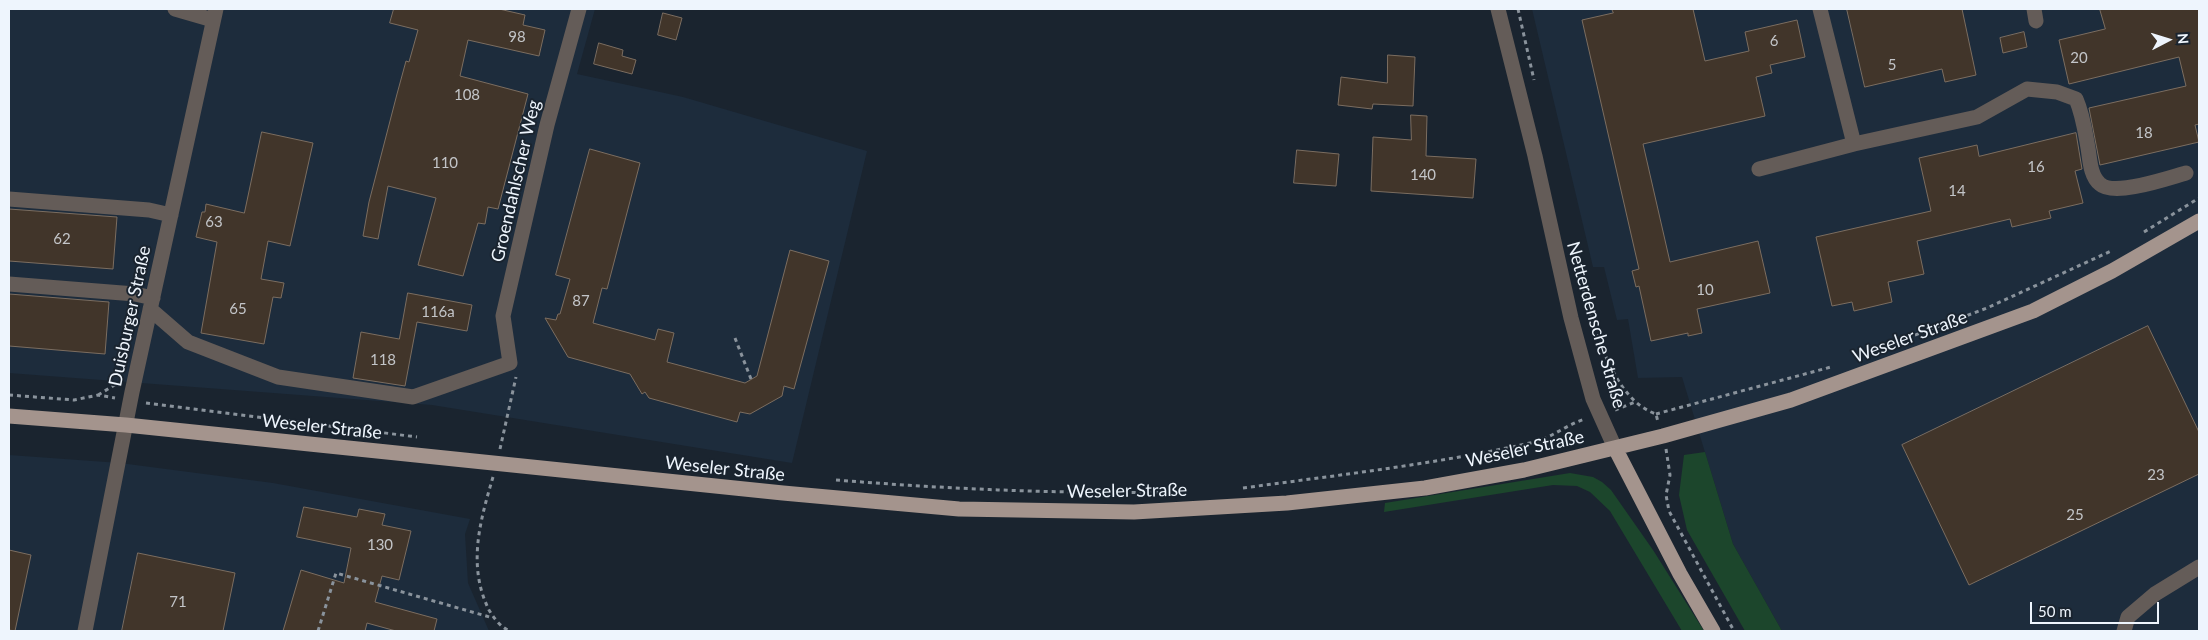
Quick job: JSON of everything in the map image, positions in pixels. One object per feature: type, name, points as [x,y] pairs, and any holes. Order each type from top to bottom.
[{"type":"main road","name":"Weseler Straße","points":[[9,416],[126,425],[783,494],[959,509],[1134,512],[1287,503],[1425,488],[1524,470],[1663,436],[1791,400],[2033,311],[2112,271],[2199,221]]},
{"type":"main road","name":"Netterdensche Straße","points":[[1615,448],[1680,574],[1713,631]]},
{"type":"street","points":[[175,9],[215,15]]},
{"type":"street","name":"Groendahlscher Weg","points":[[510,363],[503,316],[546,125],[579,9]]},
{"type":"street","name":"Netterdensche Straße","points":[[1498,9],[1535,156],[1571,318],[1593,399],[1615,448]]},
{"type":"street","points":[[1820,9],[1854,144]]},
{"type":"street","name":"Duisburger Straße","points":[[85,631],[131,401],[215,15]]},
{"type":"street","points":[[1759,169],[1854,144],[1977,117],[2027,89],[2057,92],[2076,99],[2081,110],[2091,167],[2100,184],[2108,188],[2122,189],[2186,173]]},
{"type":"street","points":[[9,199],[150,210],[171,215]]},
{"type":"street","points":[[9,284],[134,294],[152,304],[188,342],[278,377],[413,397],[510,363]]},
{"type":"street","points":[[2124,631],[2128,616],[2155,594],[2199,567]]},
{"type":"path","points":[[1518,9],[1536,88]]},
{"type":"path","points":[[2143,232],[2199,198]]},
{"type":"path","points":[[1868,353],[1987,308],[2120,247]]},
{"type":"path","points":[[1579,273],[1599,336],[1617,380],[1635,402],[1646,411],[1656,414],[1831,366]]},
{"type":"path","points":[[735,338],[751,379]]},
{"type":"path","points":[[500,448],[516,377],[510,363]]},
{"type":"path","points":[[9,395],[74,400],[98,395],[131,401],[422,438]]},
{"type":"path","points":[[1237,489],[1380,470],[1531,443],[1560,432],[1569,424],[1635,402]]},
{"type":"path","points":[[1656,414],[1663,436],[1670,474],[1666,495],[1669,510],[1734,631]]},
{"type":"path","points":[[490,446],[510,449]]},
{"type":"path","points":[[496,464],[480,522],[476,557],[479,582],[484,600],[494,618],[506,630],[510,631]]},
{"type":"path","points":[[829,479],[956,489],[1100,493],[1179,492]]},
{"type":"path","points":[[318,631],[336,573],[494,618]]},
{"type":"shaded area","points":[[9,9],[595,9],[577,74],[683,97],[867,151],[792,463],[432,405],[9,373]]},
{"type":"shaded area","points":[[1532,9],[2199,9],[2199,631],[1782,631],[1733,544],[1682,377],[1638,378],[1628,319],[1617,320],[1604,267],[1593,267]]},
{"type":"shaded area","points":[[9,455],[120,463],[273,483],[470,519],[465,534],[468,583],[489,631],[9,631]]},
{"type":"green space","points":[[1705,452],[1733,544],[1782,631],[1745,631],[1687,530],[1679,495],[1684,455]]},
{"type":"green space","points":[[1570,473],[1593,477],[1611,490],[1653,550],[1704,631],[1682,631],[1610,511],[1590,492],[1577,486],[1553,485],[1384,512],[1385,503]]},
{"type":"building","points":[[394,9],[499,9],[525,15],[523,25],[545,30],[539,56],[468,40],[460,76],[528,94],[498,209],[488,207],[485,224],[478,223],[463,276],[418,265],[436,198],[388,186],[378,239],[363,236],[369,202],[397,94],[406,61],[409,62],[418,30],[390,23]]},
{"type":"building","points":[[1612,9],[1693,9],[1705,61],[1749,51],[1745,32],[1797,20],[1805,57],[1770,65],[1772,73],[1756,77],[1765,116],[1643,144],[1670,262],[1758,241],[1770,293],[1697,309],[1702,333],[1688,336],[1688,333],[1651,341],[1639,286],[1636,287],[1632,271],[1639,269],[1582,20],[1613,13]]},
{"type":"building","points":[[1847,9],[1962,9],[1976,75],[1945,82],[1942,69],[1865,87]]},
{"type":"building","points":[[2100,9],[2199,9],[2199,124],[2195,125],[2199,142],[2100,165],[2089,108],[2186,86],[2179,57],[2069,84],[2059,40],[2105,29]]},
{"type":"building","points":[[663,13],[682,18],[676,40],[658,35]]},
{"type":"building","points":[[2024,32],[2027,47],[2003,53],[2000,38]]},
{"type":"building","points":[[599,43],[623,50],[622,56],[636,60],[632,74],[594,64]]},
{"type":"building","points":[[1388,55],[1415,57],[1413,106],[1373,104],[1372,109],[1338,105],[1341,77],[1387,83]]},
{"type":"building","points":[[1411,115],[1427,116],[1426,156],[1476,159],[1473,198],[1371,191],[1373,137],[1411,140]]},
{"type":"building","points":[[262,132],[313,143],[290,246],[268,241],[261,279],[284,283],[281,298],[273,297],[264,344],[201,333],[217,242],[196,237],[202,212],[205,212],[206,204],[244,213]]},
{"type":"building","points":[[2076,133],[2082,169],[2075,171],[2083,203],[2049,211],[2051,218],[2012,227],[2010,219],[1917,241],[1924,274],[1888,282],[1892,302],[1854,311],[1852,302],[1832,306],[1816,237],[1931,211],[1919,158],[1977,145],[1979,156]]},
{"type":"building","points":[[590,149],[640,163],[607,289],[602,288],[593,323],[655,340],[658,329],[674,333],[667,362],[745,383],[757,376],[790,250],[829,261],[794,389],[784,386],[782,396],[750,414],[740,412],[737,422],[649,398],[645,392],[642,394],[630,374],[568,357],[545,318],[556,320],[558,314],[560,314],[570,279],[556,275]]},
{"type":"building","points":[[1297,150],[1339,154],[1336,186],[1294,183]]},
{"type":"building","points":[[9,209],[117,217],[113,269],[9,261]]},
{"type":"building","points":[[408,293],[472,305],[467,331],[417,322],[405,386],[353,378],[361,332],[399,339]]},
{"type":"building","points":[[9,294],[109,302],[105,354],[9,346]]},
{"type":"building","points":[[2148,326],[2199,432],[2199,474],[1969,585],[1902,445]]},
{"type":"building","points":[[304,507],[357,517],[359,509],[385,514],[382,525],[411,531],[399,580],[382,576],[375,602],[437,619],[434,631],[396,631],[367,623],[365,631],[283,631],[301,570],[344,583],[351,548],[297,537]]},
{"type":"building","points":[[9,550],[31,555],[15,631],[9,630]]},
{"type":"building","points":[[138,553],[235,573],[223,631],[122,631]]}]
